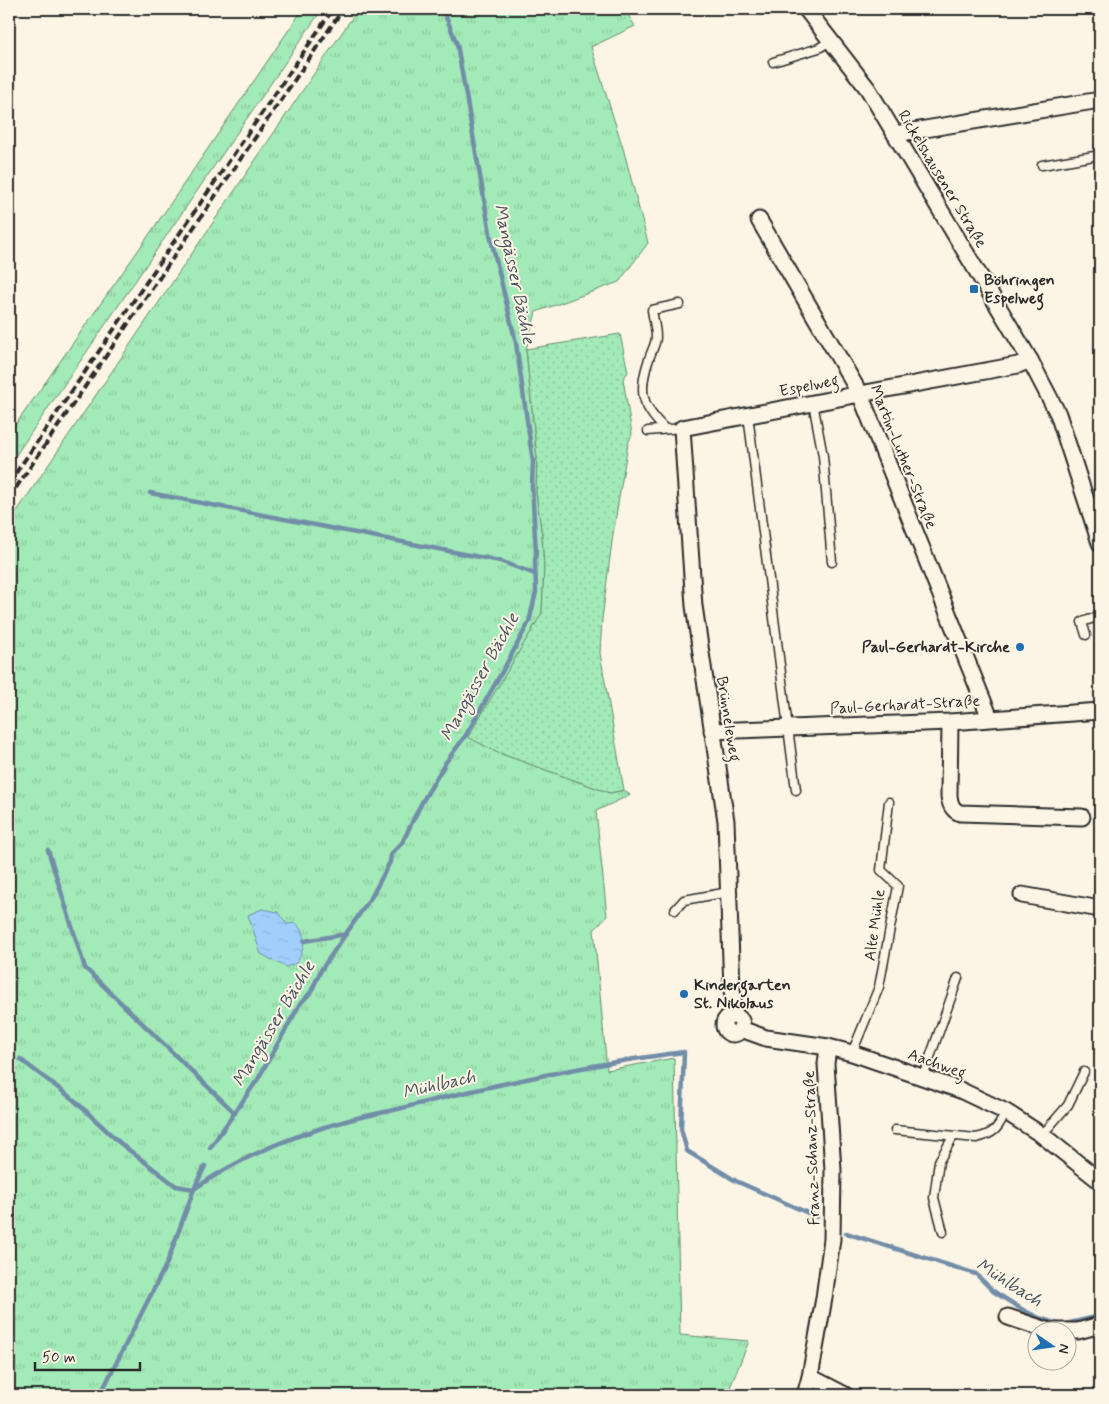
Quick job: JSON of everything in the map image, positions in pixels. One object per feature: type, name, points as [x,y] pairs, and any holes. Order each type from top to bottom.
[{"type":"street","name":"Rickelshausener Straße","points":[[806,9],[868,89],[1030,360],[1058,414],[1100,543]]},
{"type":"street","points":[[895,134],[1100,100]]},
{"type":"street","name":"Martin-Luther-Straße","points":[[759,220],[860,394],[990,718]]},
{"type":"street","name":"Espelweg","points":[[682,428],[1018,366],[1030,360]]},
{"type":"street","name":"Brünneleweg","points":[[682,428],[694,606],[726,821],[732,989],[738,1023]]},
{"type":"street","name":"Paul-Gerhardt-Straße","points":[[712,731],[950,722],[1100,711]]},
{"type":"street","points":[[950,722],[949,796],[950,803],[955,811],[960,813],[1082,817]]},
{"type":"street","points":[[1022,896],[1100,909]]},
{"type":"street","name":"Aachweg","points":[[738,1023],[766,1038],[852,1052],[960,1090],[1006,1112],[1042,1136],[1100,1181]]},
{"type":"street","name":"Franz-Schanz-Straße","points":[[805,1395],[824,1298],[832,1239],[833,1170],[826,1064],[828,1047]]},
{"type":"street","points":[[1008,1317],[1050,1331],[1078,1331],[1100,1325]]},
{"type":"street","points":[[810,1377],[845,1395]]},
{"type":"lane","points":[[773,62],[819,48],[830,41]]},
{"type":"lane","points":[[1042,165],[1100,155]]},
{"type":"lane","points":[[664,429],[653,418],[645,404],[643,388],[647,366],[656,338],[652,310],[680,304]]},
{"type":"lane","points":[[813,403],[823,456],[832,562]]},
{"type":"lane","points":[[748,415],[796,790]]},
{"type":"lane","points":[[648,431],[682,428]]},
{"type":"lane","points":[[1086,635],[1082,622],[1100,616]]},
{"type":"lane","name":"Alte Mühle","points":[[852,1052],[879,987],[898,886],[881,870],[889,802]]},
{"type":"lane","points":[[675,910],[684,900],[729,892]]},
{"type":"lane","points":[[923,1077],[958,978]]},
{"type":"lane","points":[[1042,1136],[1068,1105],[1084,1072]]},
{"type":"lane","points":[[895,1130],[976,1138],[988,1135],[997,1128],[1006,1112]]},
{"type":"lane","points":[[943,1232],[934,1198],[939,1161],[953,1137]]},
{"type":"green space","points":[[303,9],[322,9],[9,465],[9,434],[151,232]]},
{"type":"green space","points":[[358,9],[624,9],[635,26],[591,47],[623,148],[648,243],[619,282],[536,312],[526,349],[537,459],[536,493],[544,567],[542,613],[469,737],[496,752],[610,793],[624,790],[630,795],[596,811],[607,916],[594,930],[607,1070],[674,1058],[680,1335],[749,1341],[727,1395],[9,1395],[9,523]]},
{"type":"green space","points":[[620,334],[628,372],[623,379],[632,434],[628,444],[613,534],[602,619],[600,653],[624,790],[610,793],[496,752],[468,737],[542,613],[544,567],[536,493],[537,459],[526,349]]},
{"type":"water","points":[[262,909],[278,912],[287,924],[296,923],[300,928],[304,943],[297,963],[286,967],[261,954],[248,915]]},
{"type":"waterway","name":"Mangässer Bächle","points":[[210,1148],[258,1079],[300,1004],[311,992],[321,970],[372,896],[390,862],[391,854],[402,843],[421,804],[446,762],[466,735],[507,663],[529,622],[536,592],[532,486],[533,462],[516,343],[491,239],[457,44],[443,9]]},
{"type":"waterway","points":[[150,493],[500,561],[535,574]]},
{"type":"waterway","points":[[48,850],[85,968],[235,1113]]},
{"type":"waterway","points":[[304,941],[347,934]]},
{"type":"waterway","name":"Mühlbach","points":[[194,1189],[250,1156],[332,1125],[540,1076],[684,1052],[681,1129],[687,1151],[736,1181],[817,1217]]},
{"type":"waterway","points":[[20,1059],[74,1100],[120,1143],[176,1186],[194,1189]]},
{"type":"waterway","name":"Mühlbach","points":[[100,1395],[167,1263],[194,1189],[205,1166]]},
{"type":"waterway","name":"Mühlbach","points":[[846,1233],[976,1274],[993,1291],[1039,1318],[1061,1325],[1100,1316]]},
{"type":"railway","points":[[9,483],[333,9]]},
{"type":"railway","points":[[9,498],[343,9]]},
{"type":"place","name":"Böhringen Espelweg","points":[[974,289]]},
{"type":"place","name":"Paul-Gerhardt-Kirche","points":[[1020,647]]},
{"type":"place","name":"Kindergarten St. Nikolaus","points":[[684,994]]}]
